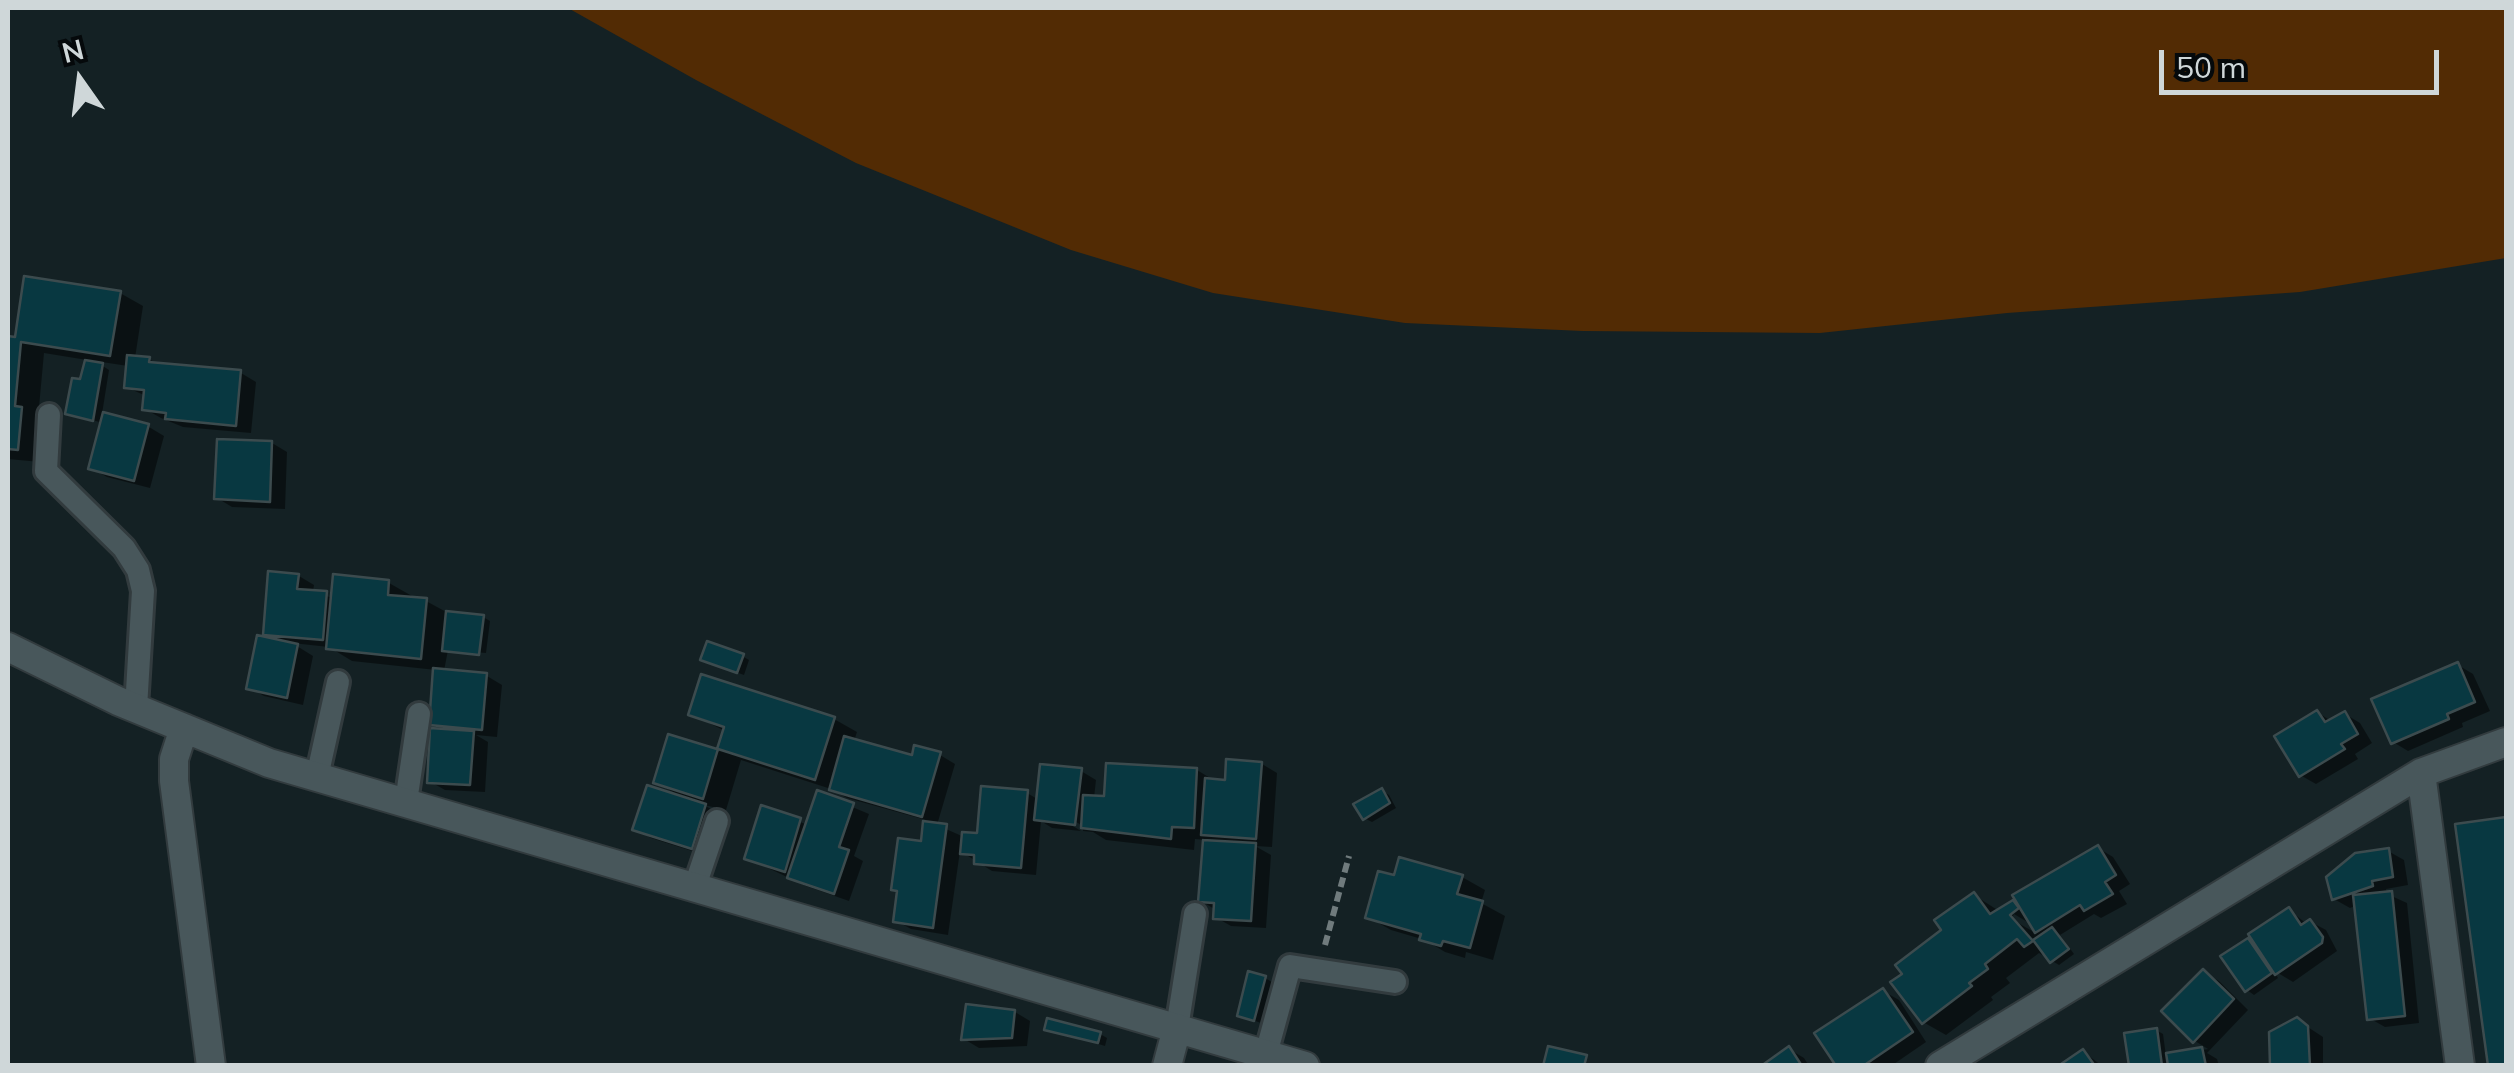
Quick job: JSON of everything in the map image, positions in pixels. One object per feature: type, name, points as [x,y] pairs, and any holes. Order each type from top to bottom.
[{"type":"street","points":[[8,647],[136,708],[269,763],[1305,1066]]},
{"type":"street","points":[[184,728],[174,759],[174,782],[211,1066]]},
{"type":"street","points":[[1940,1066],[2420,773],[2506,742]]},
{"type":"street","points":[[2420,773],[2460,1066]]},
{"type":"street","points":[[1167,1066],[1177,1028]]},
{"type":"lane","points":[[49,415],[46,472],[124,548],[138,570],[144,591],[136,708]]},
{"type":"lane","points":[[317,777],[338,682]]},
{"type":"lane","points":[[406,802],[419,714]]},
{"type":"lane","points":[[696,886],[717,821]]},
{"type":"lane","points":[[1177,1028],[1195,914]]},
{"type":"lane","points":[[1266,1054],[1290,966],[1396,982]]},
{"type":"path","points":[[1318,971],[1349,856]]},
{"type":"shaded area","points":[[568,8],[2506,8],[2506,258],[2300,292],[2007,313],[1820,333],[1583,331],[1405,323],[1213,293],[1071,250],[856,163]]},
{"type":"building","points":[[24,276],[121,291],[110,356],[21,342],[15,406],[22,407],[18,450],[8,449],[8,336],[15,337]]},
{"type":"building","points":[[127,355],[150,357],[149,362],[241,370],[236,426],[165,419],[166,413],[142,410],[144,390],[124,388]]},
{"type":"building","points":[[85,360],[103,363],[93,421],[65,414],[72,378],[80,379]]},
{"type":"building","points":[[103,412],[149,424],[134,481],[88,469]]},
{"type":"building","points":[[217,439],[272,441],[270,502],[214,499]]},
{"type":"building","points":[[268,571],[299,574],[297,589],[327,591],[323,640],[263,635]]},
{"type":"building","points":[[333,574],[389,580],[388,595],[427,598],[421,659],[326,649]]},
{"type":"building","points":[[446,611],[484,615],[479,655],[442,651]]},
{"type":"building","points":[[257,635],[298,644],[287,698],[246,689]]},
{"type":"building","points":[[707,641],[744,654],[737,673],[700,660]]},
{"type":"building","points":[[2458,662],[2475,702],[2447,714],[2449,719],[2391,744],[2371,699]]},
{"type":"building","points":[[433,668],[487,673],[482,730],[429,725]]},
{"type":"building","points":[[701,674],[835,717],[815,780],[718,749],[703,799],[653,783],[668,734],[717,749],[724,727],[688,715]]},
{"type":"building","points":[[2317,710],[2325,722],[2345,711],[2358,734],[2341,744],[2345,749],[2299,777],[2274,736]]},
{"type":"building","points":[[430,728],[474,731],[470,785],[427,783]]},
{"type":"building","points":[[844,736],[912,755],[914,745],[941,752],[922,817],[829,790]]},
{"type":"building","points":[[1226,759],[1262,762],[1256,839],[1201,835],[1205,778],[1225,780]]},
{"type":"building","points":[[1106,763],[1197,768],[1194,828],[1172,827],[1171,839],[1081,828],[1083,795],[1104,796]]},
{"type":"building","points":[[1040,764],[1082,768],[1075,825],[1034,820]]},
{"type":"building","points":[[647,785],[706,804],[692,849],[632,830]]},
{"type":"building","points":[[981,786],[1028,790],[1021,868],[974,864],[974,855],[960,854],[962,832],[977,833]]},
{"type":"building","points":[[1382,788],[1390,803],[1363,820],[1353,804]]},
{"type":"building","points":[[817,790],[854,803],[839,847],[849,850],[834,894],[787,878]]},
{"type":"building","points":[[761,805],[801,818],[785,872],[744,859]]},
{"type":"building","points":[[2506,817],[2506,1066],[2488,1066],[2455,824]]},
{"type":"building","points":[[923,821],[947,824],[933,928],[893,922],[897,891],[891,890],[898,838],[921,841]]},
{"type":"building","points":[[1203,840],[1256,843],[1251,921],[1213,919],[1214,903],[1198,902]]},
{"type":"building","points":[[2098,845],[2116,875],[2105,882],[2113,894],[2084,911],[2080,905],[2035,933],[2012,895]]},
{"type":"building","points":[[2389,848],[2393,877],[2372,881],[2373,886],[2332,900],[2326,877],[2355,853]]},
{"type":"building","points":[[1399,857],[1463,875],[1457,894],[1483,901],[1470,948],[1419,940],[1421,934],[1365,918],[1378,871],[1394,875]]},
{"type":"building","points":[[2392,891],[2405,1016],[2367,1020],[2353,895]]},
{"type":"building","points":[[1974,892],[1990,914],[2013,900],[2019,908],[2010,915],[2033,941],[2024,947],[2017,939],[1985,964],[1988,969],[1969,983],[1972,986],[1922,1024],[1890,982],[1902,974],[1895,965],[1941,930],[1934,920]]},
{"type":"building","points":[[2289,907],[2301,925],[2310,919],[2323,937],[2322,943],[2275,975],[2248,934]]},
{"type":"building","points":[[2052,927],[2069,949],[2050,963],[2033,940]]},
{"type":"building","points":[[2248,938],[2272,973],[2245,992],[2220,956]]},
{"type":"building","points":[[2203,969],[2234,999],[2193,1043],[2161,1011]]},
{"type":"building","points":[[1248,971],[1266,976],[1254,1021],[1237,1016]]},
{"type":"building","points":[[1883,988],[1913,1032],[1863,1066],[1836,1066],[1814,1033]]},
{"type":"building","points":[[966,1004],[1015,1010],[1012,1038],[961,1040]]},
{"type":"building","points":[[2297,1017],[2308,1026],[2310,1066],[2270,1066],[2269,1032]]},
{"type":"building","points":[[1047,1018],[1101,1032],[1098,1043],[1044,1030]]},
{"type":"building","points":[[2157,1028],[2162,1066],[2129,1066],[2124,1033]]},
{"type":"building","points":[[1548,1046],[1587,1055],[1584,1066],[1543,1066]]},
{"type":"building","points":[[1789,1046],[1802,1066],[1761,1066]]},
{"type":"building","points":[[2202,1047],[2206,1066],[2168,1066],[2166,1053]]},
{"type":"building","points":[[2083,1049],[2095,1066],[2058,1066]]}]
